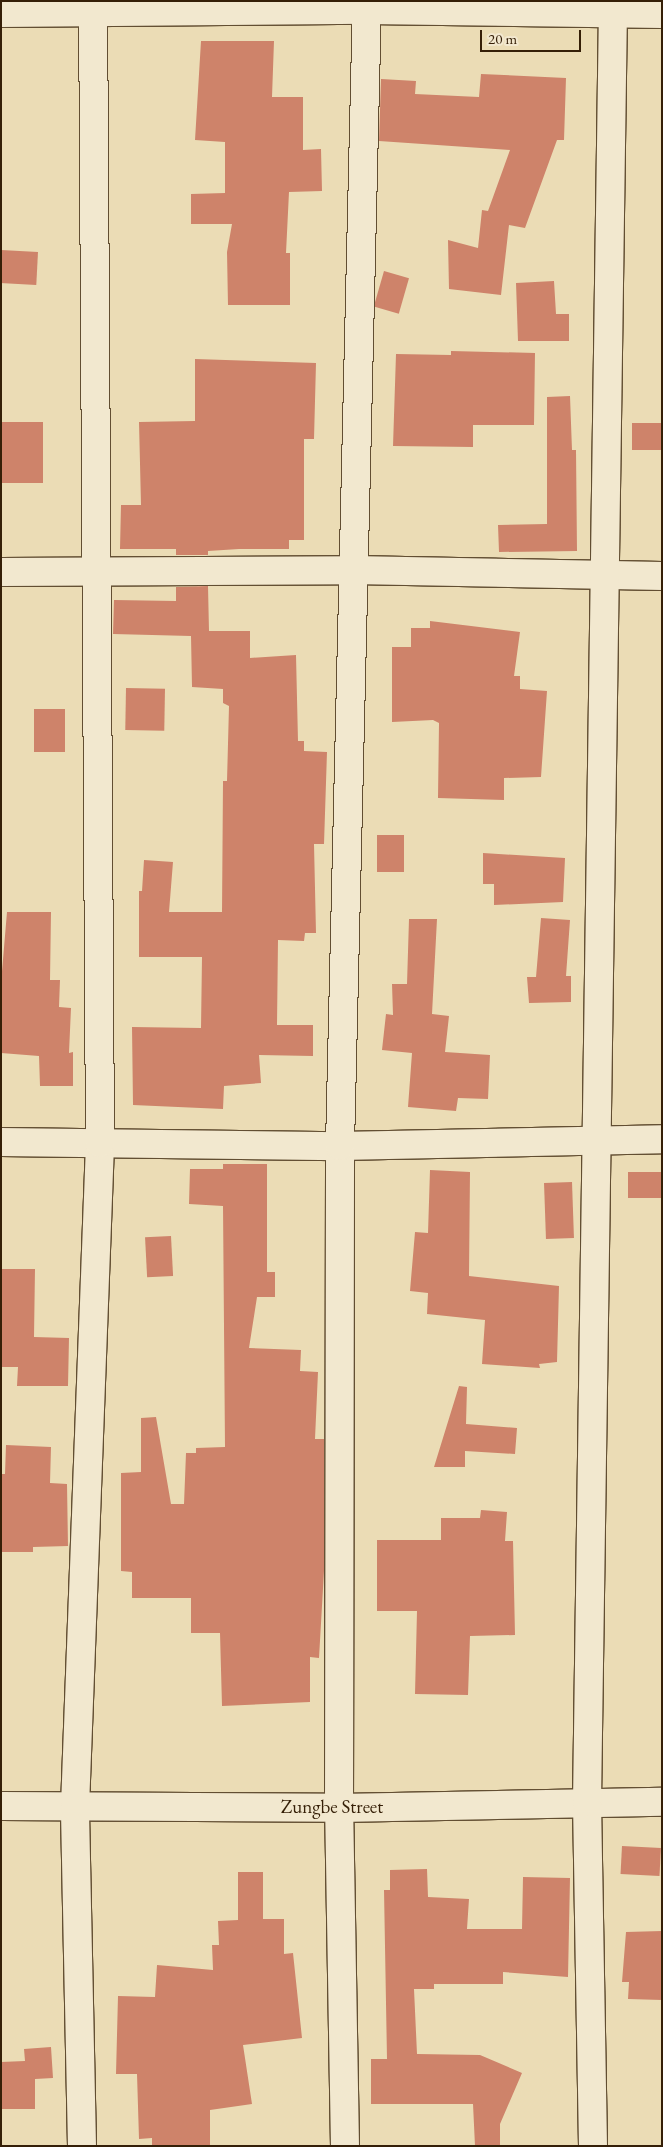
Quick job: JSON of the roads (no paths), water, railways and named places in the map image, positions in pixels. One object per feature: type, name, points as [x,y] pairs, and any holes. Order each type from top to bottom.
[{"type":"street","points":[[344,2146],[339,1808],[340,1146],[367,6]]},
{"type":"street","points":[[1,13],[93,7],[367,6],[613,7],[662,14]]},
{"type":"street","points":[[82,2146],[75,1807],[100,1143],[93,7]]},
{"type":"street","points":[[593,2146],[587,1802],[613,7]]},
{"type":"street","points":[[1,572],[354,570],[662,576]]},
{"type":"street","points":[[1,1142],[340,1146],[662,1139]]},
{"type":"street","name":"Zungbe Street","points":[[1,1806],[339,1808],[662,1802]]}]
